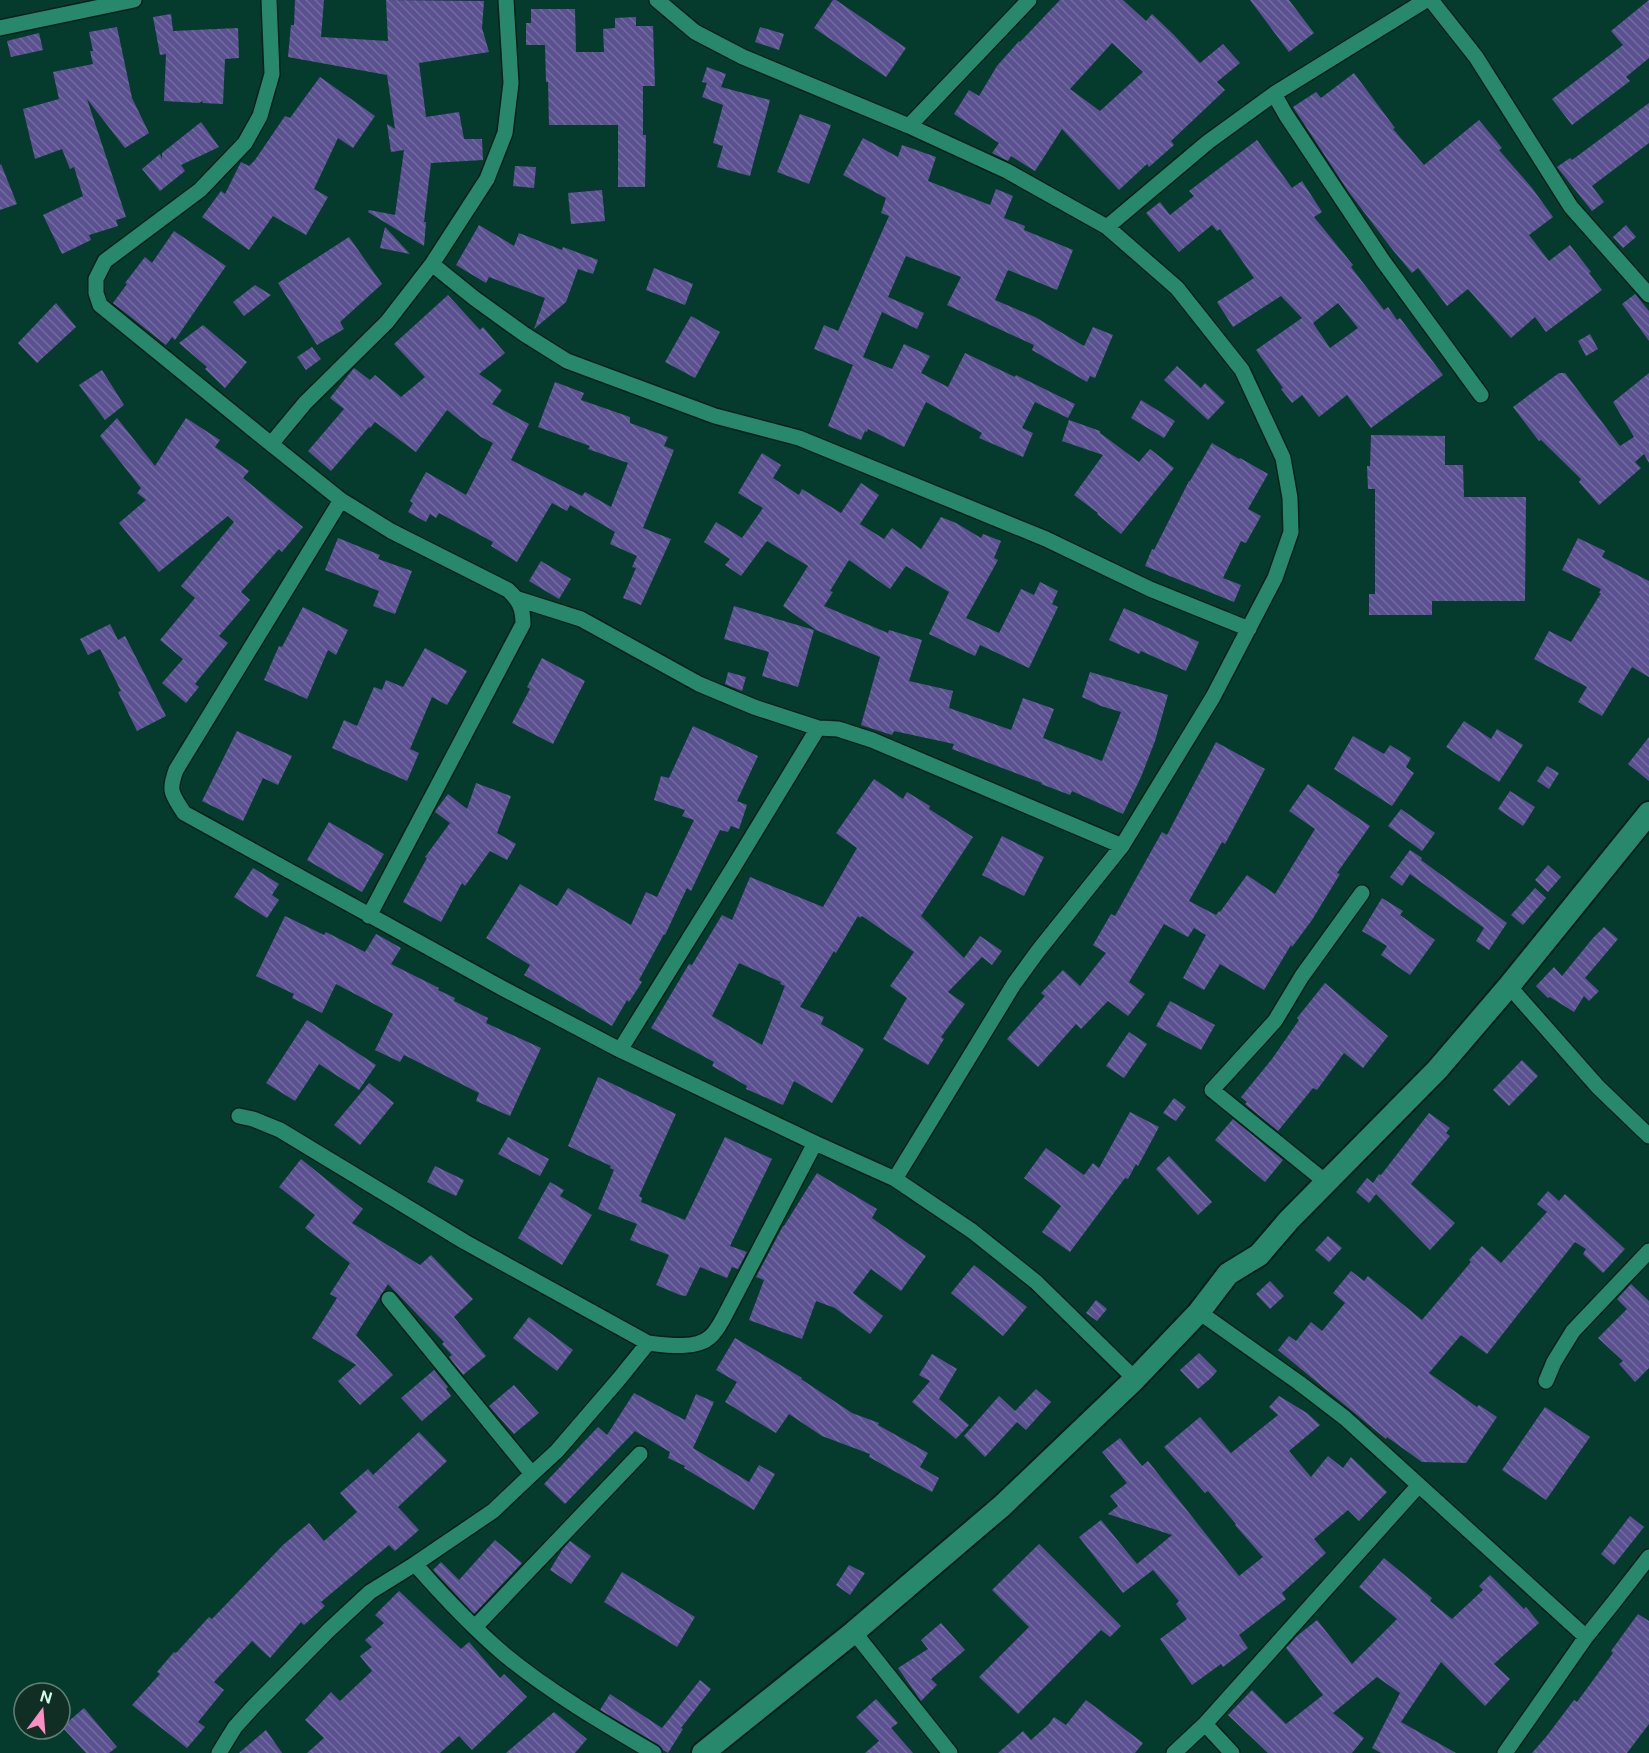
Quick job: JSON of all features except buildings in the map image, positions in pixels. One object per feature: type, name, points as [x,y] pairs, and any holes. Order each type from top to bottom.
[{"type":"main road","points":[[703,1753],[854,1632],[1002,1506],[1136,1379],[1199,1312],[1228,1274],[1259,1255],[1289,1220],[1437,1070],[1509,986],[1649,813]]},
{"type":"street","points":[[0,28],[134,0]]},
{"type":"street","points":[[269,0],[272,74],[260,116],[245,143],[200,190],[105,261],[96,279],[96,293],[100,305],[341,500],[391,531],[508,590],[518,599],[581,619],[699,684],[754,707],[818,728],[838,729],[872,740],[1122,846]]},
{"type":"street","points":[[272,444],[305,403],[387,322],[432,264],[487,179],[505,134],[511,83],[506,0]]},
{"type":"street","points":[[657,0],[695,32],[743,57],[909,126],[1006,171],[1107,227],[1177,288],[1236,362],[1242,370],[1283,458],[1290,498],[1291,532],[1275,578],[1250,629],[1213,697],[1122,846],[1014,984],[895,1179]]},
{"type":"street","points":[[909,126],[1029,0]]},
{"type":"street","points":[[1107,227],[1208,142],[1274,94],[1426,0]]},
{"type":"street","points":[[1431,0],[1476,57],[1571,207],[1649,295]]},
{"type":"street","points":[[1274,94],[1383,261],[1481,395]]},
{"type":"street","points":[[432,264],[524,334],[567,361],[716,416],[799,438],[1046,539],[1150,589],[1250,629]]},
{"type":"street","points":[[341,500],[176,770],[171,790],[184,813],[369,916],[620,1050],[895,1179],[972,1231],[1036,1282],[1136,1379]]},
{"type":"street","points":[[369,916],[523,624],[523,611],[518,599]]},
{"type":"street","points":[[620,1050],[818,728]]},
{"type":"street","points":[[1327,1183],[1212,1090],[1275,1021],[1302,976],[1362,893]]},
{"type":"street","points":[[1509,986],[1598,1087],[1649,1136]]},
{"type":"street","points":[[239,1116],[280,1130],[465,1242],[648,1343],[668,1346],[696,1344],[706,1341],[713,1335],[815,1143]]},
{"type":"street","points":[[1546,1382],[1554,1362],[1573,1332],[1649,1251]]},
{"type":"street","points":[[389,1299],[532,1474]]},
{"type":"street","points":[[1199,1312],[1345,1418],[1586,1637]]},
{"type":"street","points":[[219,1753],[235,1727],[254,1706],[370,1592],[493,1510],[532,1474],[620,1379],[648,1343]]},
{"type":"street","points":[[475,1627],[640,1455]]},
{"type":"street","points":[[1173,1753],[1205,1724],[1419,1485]]},
{"type":"street","points":[[1505,1753],[1586,1637],[1649,1557]]},
{"type":"street","points":[[415,1564],[454,1608],[506,1655],[586,1713],[654,1753]]},
{"type":"street","points":[[854,1632],[950,1753]]},
{"type":"street","points":[[1205,1724],[1232,1753]]}]
